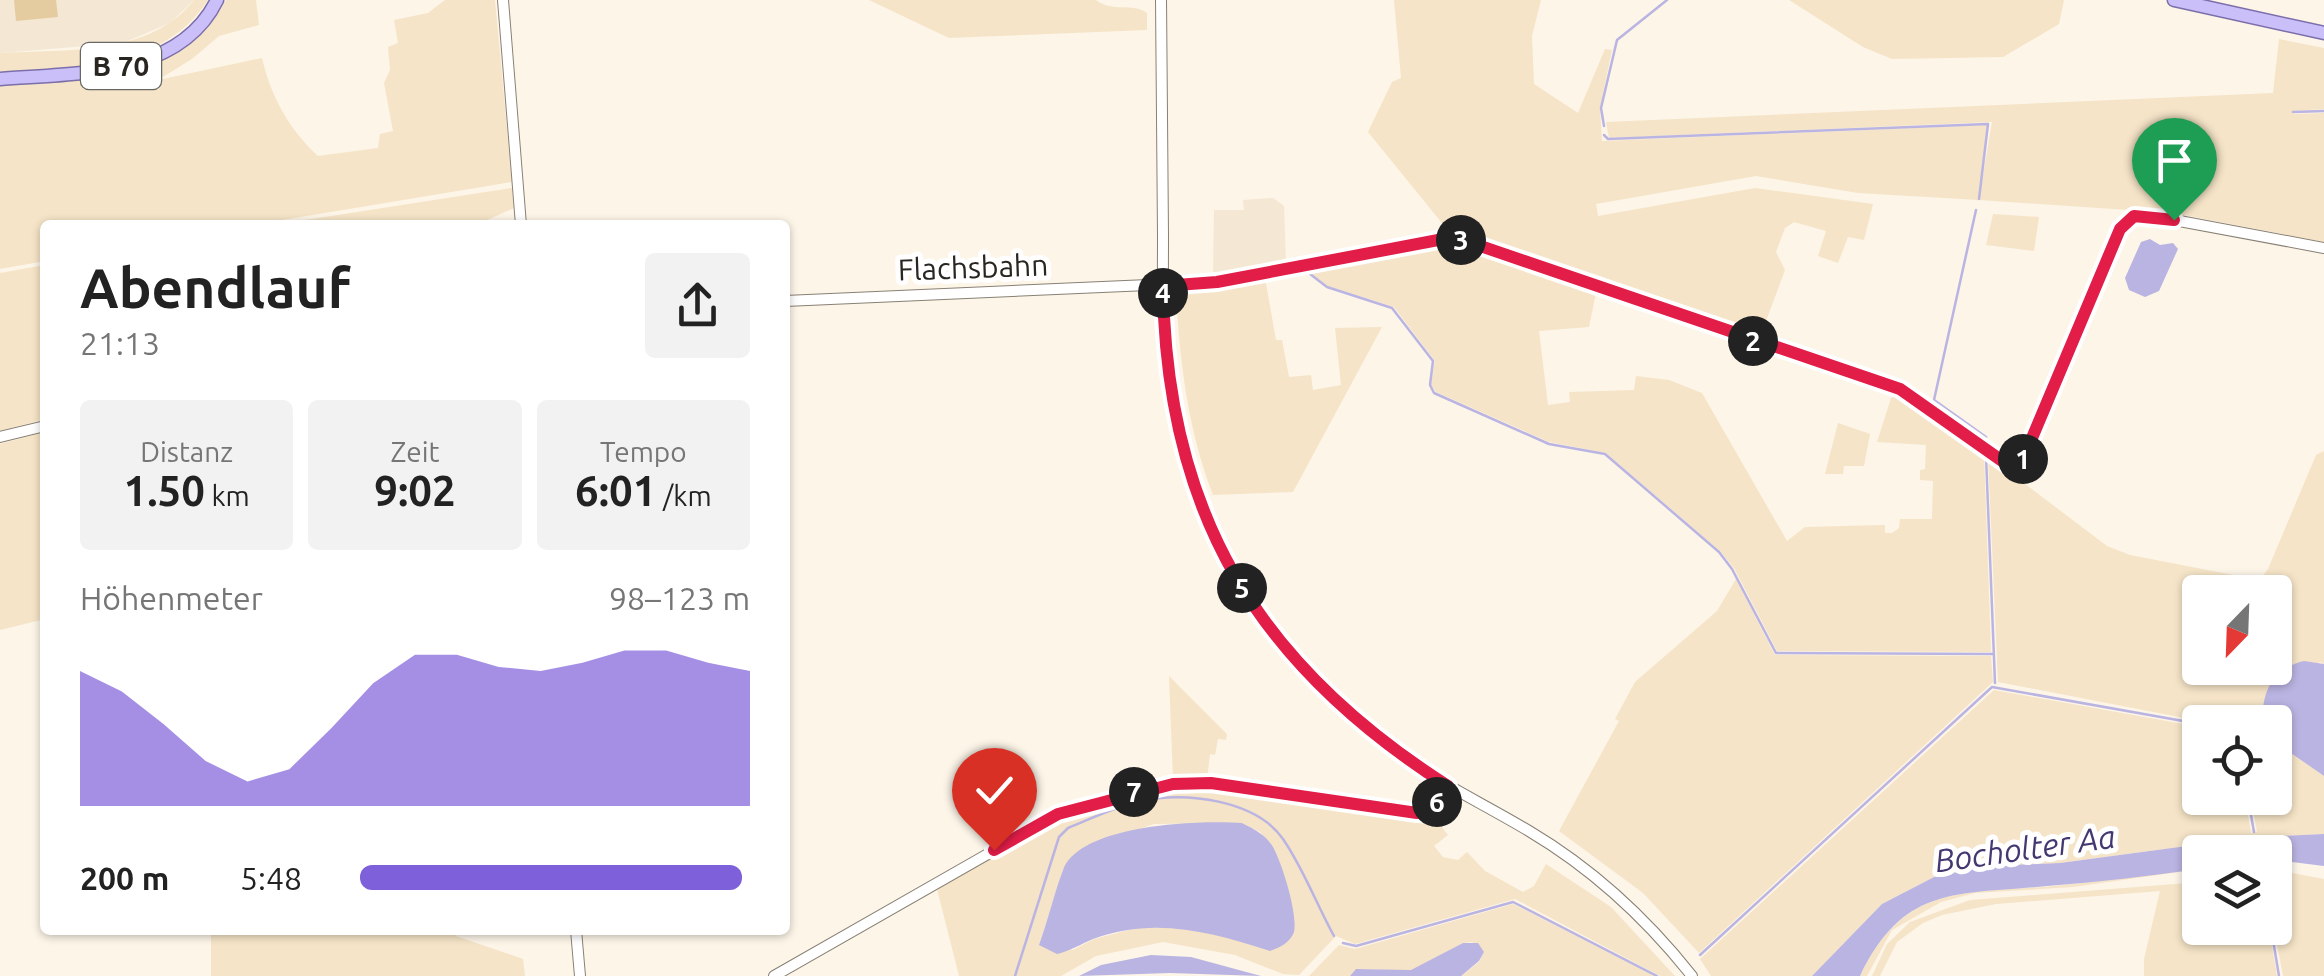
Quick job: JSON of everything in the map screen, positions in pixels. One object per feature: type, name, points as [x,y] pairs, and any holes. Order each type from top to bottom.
[{"type":"main road","name":"B 70","points":[[0,79],[80,73],[148,59],[186,39],[204,22],[218,0]]},
{"type":"main road","points":[[2174,0],[2324,33]]},
{"type":"street","points":[[504,0],[521,220]]},
{"type":"street","points":[[1161,0],[1164,329],[1174,413],[1186,461],[1213,535],[1248,600],[1279,643],[1325,694],[1393,750],[1530,832],[1607,886],[1667,944],[1692,976]]},
{"type":"street","name":"Flachsbahn","points":[[790,301],[1217,282],[1454,237],[1900,389],[2015,470],[2024,457],[2123,224],[2134,216],[2324,248]]},
{"type":"street","points":[[0,437],[40,427]]},
{"type":"street","points":[[774,976],[1058,814],[1136,792],[1173,784],[1211,783],[1417,813],[1434,804],[1448,786]]},
{"type":"street","points":[[576,935],[580,976]]},
{"type":"shaded area","points":[[0,0],[194,0],[170,23],[123,43],[0,53]]},
{"type":"shaded area","points":[[194,0],[208,0],[189,23],[142,52],[87,65],[0,72],[0,53],[78,50],[130,41],[154,32]]},
{"type":"shaded area","points":[[226,0],[256,0],[259,25],[219,36],[158,80],[262,58],[282,111],[318,156],[378,148],[380,134],[393,131],[384,83],[390,70],[388,47],[398,43],[394,20],[428,13],[445,0],[495,0],[512,182],[283,220],[40,220],[40,262],[0,269],[0,85],[127,71],[157,62],[184,47],[207,27]]},
{"type":"shaded area","points":[[869,0],[1096,0],[1147,13],[1147,30],[949,38]]},
{"type":"shaded area","points":[[1394,0],[1541,0],[1532,36],[1534,84],[1578,113],[1605,49],[1612,50],[1600,108],[1602,141],[1988,125],[1978,200],[1858,193],[1756,176],[1596,204],[1598,216],[1755,188],[1873,204],[1864,240],[1848,237],[1838,263],[1818,256],[1826,231],[1794,222],[1785,228],[1776,252],[1785,270],[1760,337],[1482,242],[1477,227],[1450,233],[1368,132],[1392,82],[1401,78]]},
{"type":"shaded area","points":[[1789,0],[2064,0],[2059,24],[2003,57],[1892,59],[1863,47]]},
{"type":"shaded area","points":[[2279,39],[2324,48],[2324,109],[2292,111],[2324,113],[2324,242],[2173,213],[1979,200],[1992,122],[1609,138],[1606,122],[2273,93]]},
{"type":"shaded area","points":[[512,188],[514,208],[487,220],[305,220]]},
{"type":"shaded area","points":[[1273,198],[1284,206],[1286,264],[1213,278],[1214,210],[1244,210],[1243,200]]},
{"type":"shaded area","points":[[1993,214],[2039,217],[2034,251],[1986,245]]},
{"type":"shaded area","points":[[2150,239],[2160,245],[2173,243],[2178,249],[2159,291],[2145,297],[2129,290],[2125,278],[2141,242]]},
{"type":"shaded area","points":[[1451,244],[1596,293],[1589,327],[1539,331],[1548,405],[1570,402],[1569,392],[1634,390],[1636,376],[1669,380],[1702,393],[1787,541],[1805,527],[1885,525],[1885,533],[1892,533],[1899,528],[1900,519],[1932,519],[1933,481],[1920,480],[1920,470],[1925,469],[1926,445],[1877,442],[1893,392],[1984,452],[1991,652],[1777,651],[1734,568],[1720,551],[1606,453],[1549,442],[1436,392],[1431,385],[1435,361],[1394,307],[1328,286],[1306,270]]},
{"type":"shaded area","points":[[40,266],[40,420],[0,431],[0,273]]},
{"type":"shaded area","points":[[1265,278],[1276,340],[1282,340],[1289,377],[1311,375],[1313,390],[1341,385],[1335,328],[1382,327],[1293,492],[1213,495],[1197,446],[1187,396],[1176,294]]},
{"type":"shaded area","points":[[1838,423],[1870,434],[1864,466],[1844,466],[1843,474],[1825,474]]},
{"type":"shaded area","points":[[40,433],[40,620],[0,630],[0,444]]},
{"type":"shaded area","points":[[2324,451],[2324,664],[2320,662],[2292,684],[2292,575],[2264,575],[2316,455]]},
{"type":"shaded area","points":[[1988,456],[2107,546],[2130,555],[2233,575],[2182,575],[2182,685],[2291,685],[2266,705],[2182,705],[2182,718],[1998,682]]},
{"type":"shaded area","points":[[1736,579],[1775,655],[1991,656],[1993,682],[1699,953],[1643,893],[1559,831],[1619,721],[1615,719],[1635,682],[1717,611]]},
{"type":"shaded area","points":[[2293,664],[2324,664],[2324,776],[2292,754],[2292,705],[2264,705],[2270,685],[2292,685]]},
{"type":"shaded area","points":[[1169,676],[1227,734],[1226,740],[1218,739],[1215,755],[1210,754],[1207,780],[1173,779]]},
{"type":"shaded area","points":[[1994,690],[2182,724],[2182,815],[2248,815],[2251,833],[2257,832],[2254,815],[2292,815],[2292,754],[2324,776],[2324,834],[2182,835],[2182,847],[2060,863],[1988,866],[1936,876],[1882,904],[1812,976],[1711,976],[1700,959]]},
{"type":"shaded area","points":[[1212,787],[1424,824],[1433,816],[1448,835],[1434,846],[1443,857],[1458,860],[1467,852],[1485,871],[1523,892],[1534,886],[1546,864],[1611,907],[1675,976],[1660,976],[1515,899],[1355,944],[1336,936],[1299,975],[1283,974],[1235,955],[1163,942],[1096,956],[1061,976],[959,976],[937,889],[1063,817],[1142,795]],"holes":[[[1242,823],[1260,832],[1273,848],[1270,951],[1230,937],[1177,927],[1137,928],[1094,939],[1073,950],[1039,945],[1063,869],[1122,835],[1154,824]]]},
{"type":"shaded area","points":[[1242,823],[1270,843],[1285,876],[1295,924],[1292,936],[1281,946],[1270,951],[1205,933],[1161,928],[1116,932],[1057,954],[1039,945],[1063,870],[1074,855],[1092,843],[1116,834],[1171,824]]},
{"type":"shaded area","points":[[2324,834],[2324,866],[2292,862],[2292,835]]},
{"type":"shaded area","points":[[2182,847],[2182,871],[1960,894],[1937,900],[1915,909],[1895,924],[1860,976],[1812,976],[1882,904],[1936,876],[1988,866],[2060,863]]},
{"type":"shaded area","points":[[2182,871],[2073,887],[1975,893],[1941,902],[1892,930],[1867,976],[1860,976],[1878,945],[1897,923],[1917,908],[1965,893]]},
{"type":"shaded area","points":[[2292,873],[2324,879],[2324,976],[2283,976],[2277,945],[2292,945]]},
{"type":"shaded area","points":[[2182,883],[2182,945],[2272,945],[2277,976],[2144,976],[2144,959],[2160,891],[1996,904],[1942,915],[1897,942],[1880,976],[1872,976],[1887,944],[1910,922],[1970,900]]},
{"type":"shaded area","points":[[1513,904],[1655,976],[1461,976],[1479,962],[1484,952],[1472,942],[1411,971],[1366,969],[1350,976],[1309,976],[1339,945],[1355,949]]},
{"type":"shaded area","points":[[211,935],[456,935],[523,959],[525,976],[211,976]]},
{"type":"shaded area","points":[[1463,943],[1478,943],[1484,952],[1461,976],[1350,976],[1356,969],[1411,970]]},
{"type":"shaded area","points":[[1151,955],[1191,957],[1261,976],[1079,976],[1101,965]]},
{"type":"building","points":[[14,0],[56,0],[58,17],[16,21]]},
{"type":"waterway","points":[[1604,126],[1601,108],[1617,40],[1667,0]]},
{"type":"waterway","points":[[2293,112],[2324,111]]},
{"type":"waterway","points":[[1604,135],[1608,139],[1988,124],[1979,199]]},
{"type":"waterway","points":[[1976,210],[1934,400],[1986,437]]},
{"type":"waterway","points":[[1310,274],[1327,287],[1392,308],[1433,361],[1430,385],[1434,393],[1549,444],[1605,454],[1719,552],[1776,653],[1993,654]]},
{"type":"waterway","points":[[1986,456],[1995,683]]},
{"type":"waterway","points":[[1700,955],[1992,687],[2182,721]]},
{"type":"waterway","points":[[1015,976],[1059,837],[1068,828],[1113,809],[1159,798],[1218,802],[1256,815],[1271,826],[1297,862],[1334,936]]},
{"type":"waterway","points":[[2251,815],[2254,832]]},
{"type":"waterway","points":[[1343,943],[1356,946],[1513,902],[1657,976]]},
{"type":"waterway","points":[[2274,945],[2279,976]]},
{"type":"route","points":[[994,850],[1058,814],[1173,784],[1211,783],[1417,813],[1434,804],[1448,786],[1393,750],[1325,694],[1279,643],[1248,600],[1213,535],[1186,461],[1174,413],[1163,286],[1217,282],[1454,237],[1900,389],[1928,405],[2015,470],[2024,457],[2123,224],[2134,216],[2174,220]]},
{"type":"water label","name":"Bocholter Aa","points":[[2025,849]]}]
